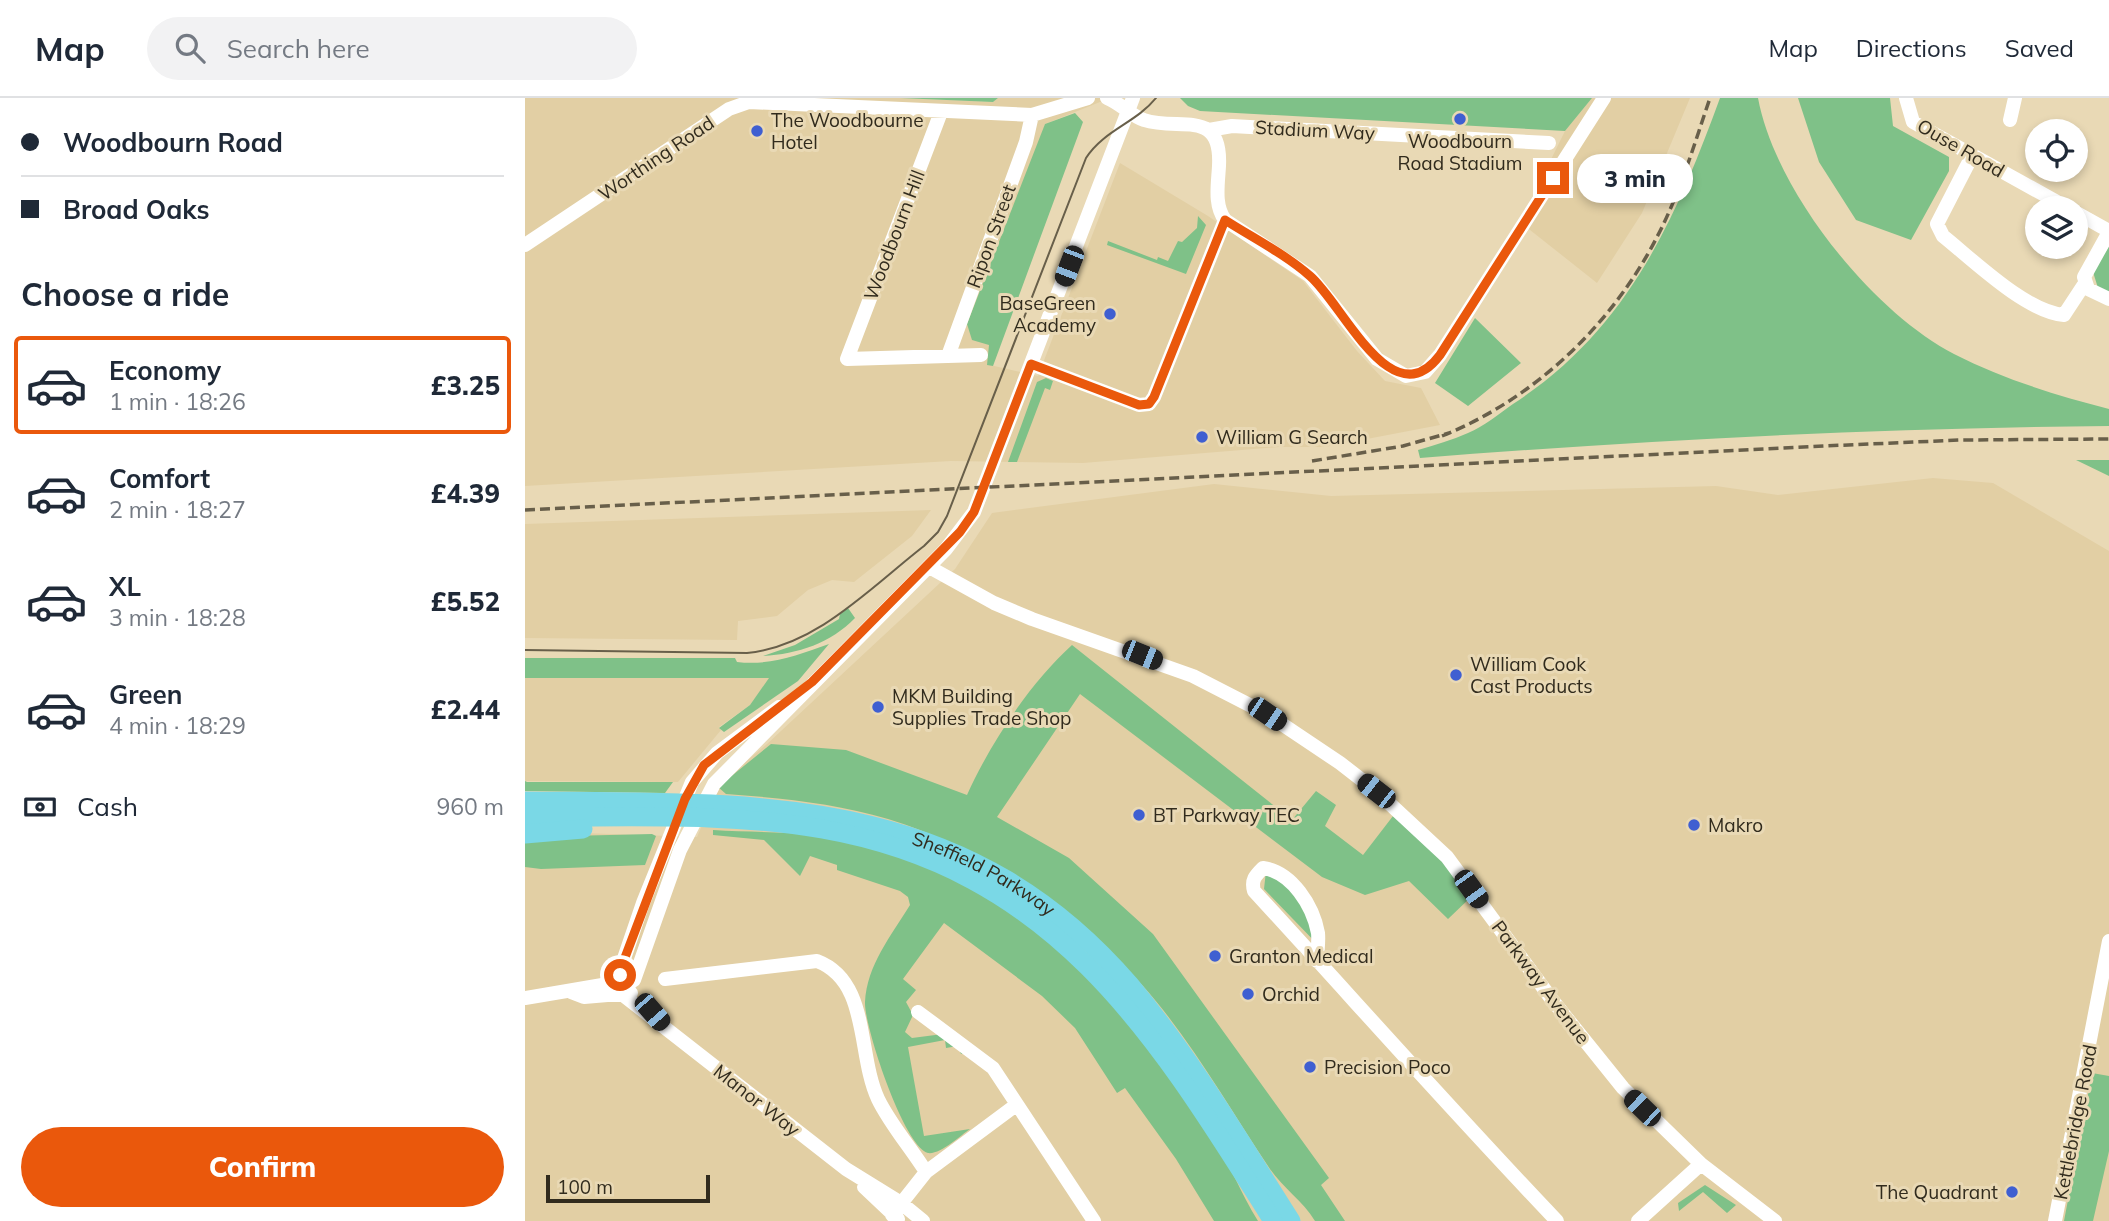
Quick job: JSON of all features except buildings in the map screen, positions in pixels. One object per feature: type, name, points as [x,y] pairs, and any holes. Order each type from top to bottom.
[{"type":"highway","name":"Sheffield Parkway","points":[[525,801],[661,815]]},
{"type":"highway","name":"Sheffield Parkway","points":[[525,817],[703,814],[788,808],[882,827],[961,857],[1037,901],[1108,961],[1162,1024],[1291,1221]]},
{"type":"highway","name":"Sheffield Parkway","points":[[703,814],[809,827],[887,845],[961,874],[1024,911],[1086,962],[1142,1025],[1273,1221]]},
{"type":"highway","points":[[525,834],[661,815],[703,814]]},
{"type":"street","name":"Worthing Road","points":[[525,246],[724,104],[749,102],[1033,115],[1088,98]]},
{"type":"street","points":[[1107,98],[1131,103],[1145,121],[1189,124],[1209,131],[1218,145],[1219,209],[1225,220],[1310,276],[1387,367],[1406,376],[1425,372],[1440,355],[1604,98]]},
{"type":"street","name":"Ouse Road","points":[[1906,98],[1913,122],[2046,196]]},
{"type":"street","points":[[2010,120],[2015,98]]},
{"type":"street","points":[[624,986],[685,839],[714,784],[809,685],[929,567],[974,512],[1131,103]]},
{"type":"street","name":"Woodbourn Hill","points":[[941,112],[847,359],[948,356]]},
{"type":"street","name":"Ripon Street","points":[[948,356],[1026,142],[1033,115]]},
{"type":"street","name":"Stadium Way","points":[[1209,131],[1232,126],[1549,143]]},
{"type":"street","points":[[1972,156],[1937,224],[1943,236],[2010,288],[2052,314],[2064,314],[2085,284]]},
{"type":"street","points":[[2088,219],[2109,231],[2084,277],[2085,284],[2088,289],[2109,299]]},
{"type":"street","points":[[1031,364],[1139,405],[1149,404],[1225,220]]},
{"type":"street","points":[[948,356],[981,355]]},
{"type":"street","name":"Parkway Avenue","points":[[929,567],[994,603],[1022,615],[1193,676],[1267,714],[1340,763],[1376,791],[1447,857],[1553,1001],[1623,1088],[1701,1164],[1775,1221]]},
{"type":"street","points":[[624,986],[655,873],[692,782],[704,765],[809,685]]},
{"type":"street","points":[[1317,961],[1318,934],[1306,900],[1284,876],[1272,869],[1263,868],[1254,876],[1254,891],[1317,961],[1557,1221]]},
{"type":"street","points":[[655,873],[670,878]]},
{"type":"street","name":"Kettlebridge Road","points":[[2055,1221],[2109,940]]},
{"type":"street","points":[[665,979],[817,961],[834,968],[849,987],[877,1098],[926,1172]]},
{"type":"street","points":[[525,998],[624,986]]},
{"type":"street","name":"Manor Way","points":[[624,986],[668,1030],[898,1213],[923,1221]]},
{"type":"street","points":[[918,1012],[993,1068],[1094,1221]]},
{"type":"street","points":[[898,1213],[926,1172],[1016,1105]]},
{"type":"street","points":[[1638,1221],[1701,1164]]},
{"type":"shaded area","points":[[525,98],[900,98],[993,102],[998,98],[1110,98],[1045,124],[989,344],[990,365],[1038,376],[1120,163],[1208,216],[1303,281],[1357,351],[1385,381],[1421,388],[1440,425],[1325,447],[1279,447],[1083,463],[951,461],[525,486]]},
{"type":"shaded area","points":[[1592,98],[1690,98],[1642,213],[1597,283],[1520,222],[1565,131]]},
{"type":"shaded area","points":[[1933,478],[1993,483],[2109,551],[2109,1221],[525,1221],[525,831],[697,837],[720,783],[767,744],[955,569],[992,513],[1214,484],[1331,496],[1716,486],[1778,495]]},
{"type":"shaded area","points":[[931,510],[912,536],[854,582],[832,580],[808,590],[777,616],[738,621],[737,640],[525,638],[525,524]]},
{"type":"shaded area","points":[[525,678],[770,678],[750,705],[719,727],[721,730],[678,782],[525,781]]},
{"type":"green space","points":[[900,98],[998,98],[993,102]]},
{"type":"green space","name":"Woodbourn Road Stadium","points":[[1180,98],[1592,98],[1565,131],[1200,111],[1188,106]]},
{"type":"green space","points":[[1720,98],[1758,98],[1768,134],[1784,171],[1806,208],[1831,244],[1891,309],[1922,334],[1973,363],[2030,386],[2109,409],[2109,426],[1764,436],[1420,458],[1418,450],[1480,427],[1553,375],[1587,342],[1617,307],[1665,229],[1685,187]]},
{"type":"green space","points":[[1798,98],[1890,98],[1893,126],[1949,157],[1949,171],[1911,240],[1856,220],[1819,162]]},
{"type":"green space","points":[[1075,113],[1083,122],[993,366],[987,365],[989,345],[972,340],[967,324],[1045,124]]},
{"type":"green space","points":[[1198,216],[1206,225],[1186,274],[1107,245],[1108,241],[1157,260],[1158,257],[1168,261],[1178,241],[1182,242],[1197,228]]},
{"type":"green space","points":[[2109,246],[2109,293],[2098,288],[2093,272]]},
{"type":"green space","points":[[1475,318],[1521,363],[1468,406],[1435,383]]},
{"type":"green space","points":[[1046,378],[1053,381],[1050,390],[1045,388],[1017,462],[1008,462],[1037,382]]},
{"type":"green space","points":[[2076,460],[2109,460],[2109,476]]},
{"type":"green space","points":[[848,608],[855,618],[825,640],[801,650],[763,656],[795,645],[839,619],[840,614]]},
{"type":"green space","points":[[829,644],[798,681],[724,732],[719,728],[750,705],[769,678],[525,678],[525,658],[735,658],[737,662],[749,663],[784,659]]},
{"type":"green space","points":[[1072,645],[1292,820],[1316,791],[1336,805],[1325,826],[1363,855],[1393,816],[1432,848],[1471,897],[1448,919],[1409,881],[1365,895],[1322,877],[1080,694],[997,817],[1069,858],[1153,934],[1329,1178],[1321,1185],[1345,1221],[1315,1221],[1270,1169],[1194,1052],[1143,986],[1089,932],[1027,885],[960,847],[888,819],[828,805],[726,794],[718,787],[771,744],[846,750],[967,795],[1013,714],[1041,677]]},
{"type":"green space","points":[[525,781],[673,782],[665,793],[525,791]]},
{"type":"green space","points":[[713,830],[810,834],[866,843],[924,862],[977,887],[1025,918],[1069,955],[1109,995],[1146,1040],[1213,1137],[1258,1221],[1214,1221],[1176,1159],[1125,1088],[1117,1093],[1075,1028],[1042,996],[944,923],[903,979],[916,990],[906,1002],[913,1015],[905,1032],[912,1038],[943,1034],[966,1052],[961,1054],[958,1046],[946,1048],[945,1040],[908,1047],[924,1136],[970,1129],[933,1153],[928,1153],[918,1146],[897,1109],[887,1084],[871,1035],[865,1002],[875,963],[910,905],[908,897],[900,891],[837,870],[837,865],[810,856],[800,876],[764,840],[713,835]]},
{"type":"green space","points":[[656,836],[645,865],[541,869],[525,867],[525,837]]},
{"type":"green space","points":[[1273,870],[1307,903],[1320,947],[1264,889],[1266,871]]},
{"type":"green space","points":[[2092,1073],[2109,1076],[2109,1151],[2093,1221],[2064,1221]]},
{"type":"green space","points":[[1705,1185],[1736,1205],[1727,1213],[1703,1192],[1679,1211],[1678,1203]]},
{"type":"tram line","points":[[525,650],[747,653],[773,648],[820,627],[924,546],[938,532],[947,516],[1086,158],[1102,140],[1139,114],[1156,98]]},
{"type":"railway","points":[[1442,436],[1508,402],[1539,380],[1567,356],[1617,300],[1639,269],[1673,203],[1710,98]]},
{"type":"railway","points":[[1312,461],[1403,446],[1449,433]]},
{"type":"railway","points":[[525,510],[1824,446],[1960,440],[2109,439]]},
{"type":"place","name":"Woodbourn Road Stadium","points":[[1460,119]]},
{"type":"place","name":"The Woodbourne Hotel","points":[[757,131]]},
{"type":"place","name":"BaseGreen Academy","points":[[1110,314]]},
{"type":"place","name":"William G Search","points":[[1202,437]]},
{"type":"place","name":"William Cook Cast Products","points":[[1456,675]]},
{"type":"place","name":"MKM Building Supplies Trade Shop","points":[[878,707]]},
{"type":"place","name":"BT Parkway TEC","points":[[1139,815]]},
{"type":"place","name":"Makro","points":[[1694,825]]},
{"type":"place","name":"Granton Medical","points":[[1215,956]]},
{"type":"place","name":"Orchid","points":[[1248,994]]},
{"type":"place","name":"Precision Poco","points":[[1310,1067]]},
{"type":"place","name":"The Quadrant","points":[[2012,1192]]},
{"type":"route","points":[[620,975],[618,976],[643,902],[692,782],[710,759],[812,682],[929,567],[960,532],[974,512],[1031,364],[1139,405],[1149,404],[1225,220],[1310,276],[1377,359],[1398,374],[1414,376],[1425,372],[1440,355],[1553,178]]}]
